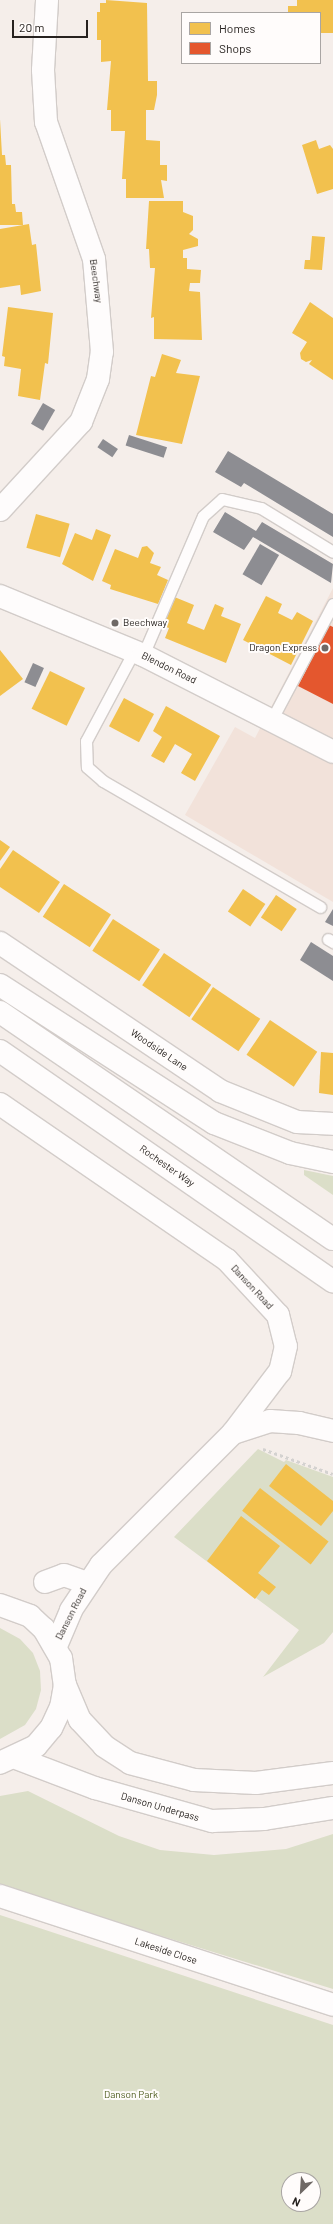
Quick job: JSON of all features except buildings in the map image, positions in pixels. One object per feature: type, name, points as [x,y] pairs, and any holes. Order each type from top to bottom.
[{"type":"main road","name":"Beechway","points":[[0,510],[82,422],[98,379],[102,352],[94,259],[46,122],[43,70],[47,0]]},
{"type":"main road","name":"Blendon Road","points":[[0,596],[138,653],[272,719],[333,752]]},
{"type":"main road","name":"Woodside Lane","points":[[0,943],[220,1091],[298,1122],[333,1124]]},
{"type":"main road","points":[[0,986],[214,1123],[290,1153],[333,1162]]},
{"type":"main road","points":[[0,1012],[333,1239]]},
{"type":"main road","name":"Rochester Way","points":[[0,1051],[333,1282]]},
{"type":"main road","name":"Danson Road","points":[[0,1104],[227,1260],[278,1316],[286,1346],[280,1370],[232,1433],[87,1583],[56,1646]]},
{"type":"main road","points":[[232,1433],[270,1421],[299,1423],[333,1431]]},
{"type":"main road","name":"Danson Road","points":[[45,1582],[64,1576],[87,1583]]},
{"type":"main road","points":[[3,1603],[30,1616],[56,1646],[65,1684],[80,1720],[104,1746],[130,1763],[210,1781],[256,1783],[333,1773]]},
{"type":"main road","points":[[8,1760],[36,1746],[51,1728],[61,1707],[65,1684]]},
{"type":"main road","name":"Danson Underpass","points":[[8,1760],[95,1788],[212,1821],[264,1819],[333,1808]]},
{"type":"main road","name":"Lakeside Close","points":[[0,1896],[333,2005]]},
{"type":"lane","points":[[320,907],[103,781],[87,767],[86,741],[138,653],[203,516],[222,498],[261,508],[333,552]]},
{"type":"lane","points":[[272,719],[333,604]]},
{"type":"path","points":[[232,1433],[252,1445],[333,1474]]},
{"type":"shaded area","points":[[333,588],[333,902],[185,815],[235,727],[255,738]]},
{"type":"green space","points":[[304,1170],[333,1176],[333,1195],[304,1175]]},
{"type":"green space","points":[[258,1449],[284,1462],[286,1460],[333,1477],[333,1632],[324,1643],[263,1677],[299,1630],[174,1537]]},
{"type":"green space","points":[[0,1628],[20,1639],[33,1653],[40,1671],[41,1690],[36,1709],[25,1725],[0,1739]]},
{"type":"green space","points":[[28,1791],[119,1836],[160,1850],[214,1855],[286,1849],[333,1834],[333,1989],[0,1886],[0,1796]]},
{"type":"green space","name":"Danson Park","points":[[0,1915],[333,2025],[333,2224],[0,2224]]},
{"type":"place","name":"Beechway","points":[[115,623]]},
{"type":"place","name":"Dragon Express","points":[[325,648]]}]
